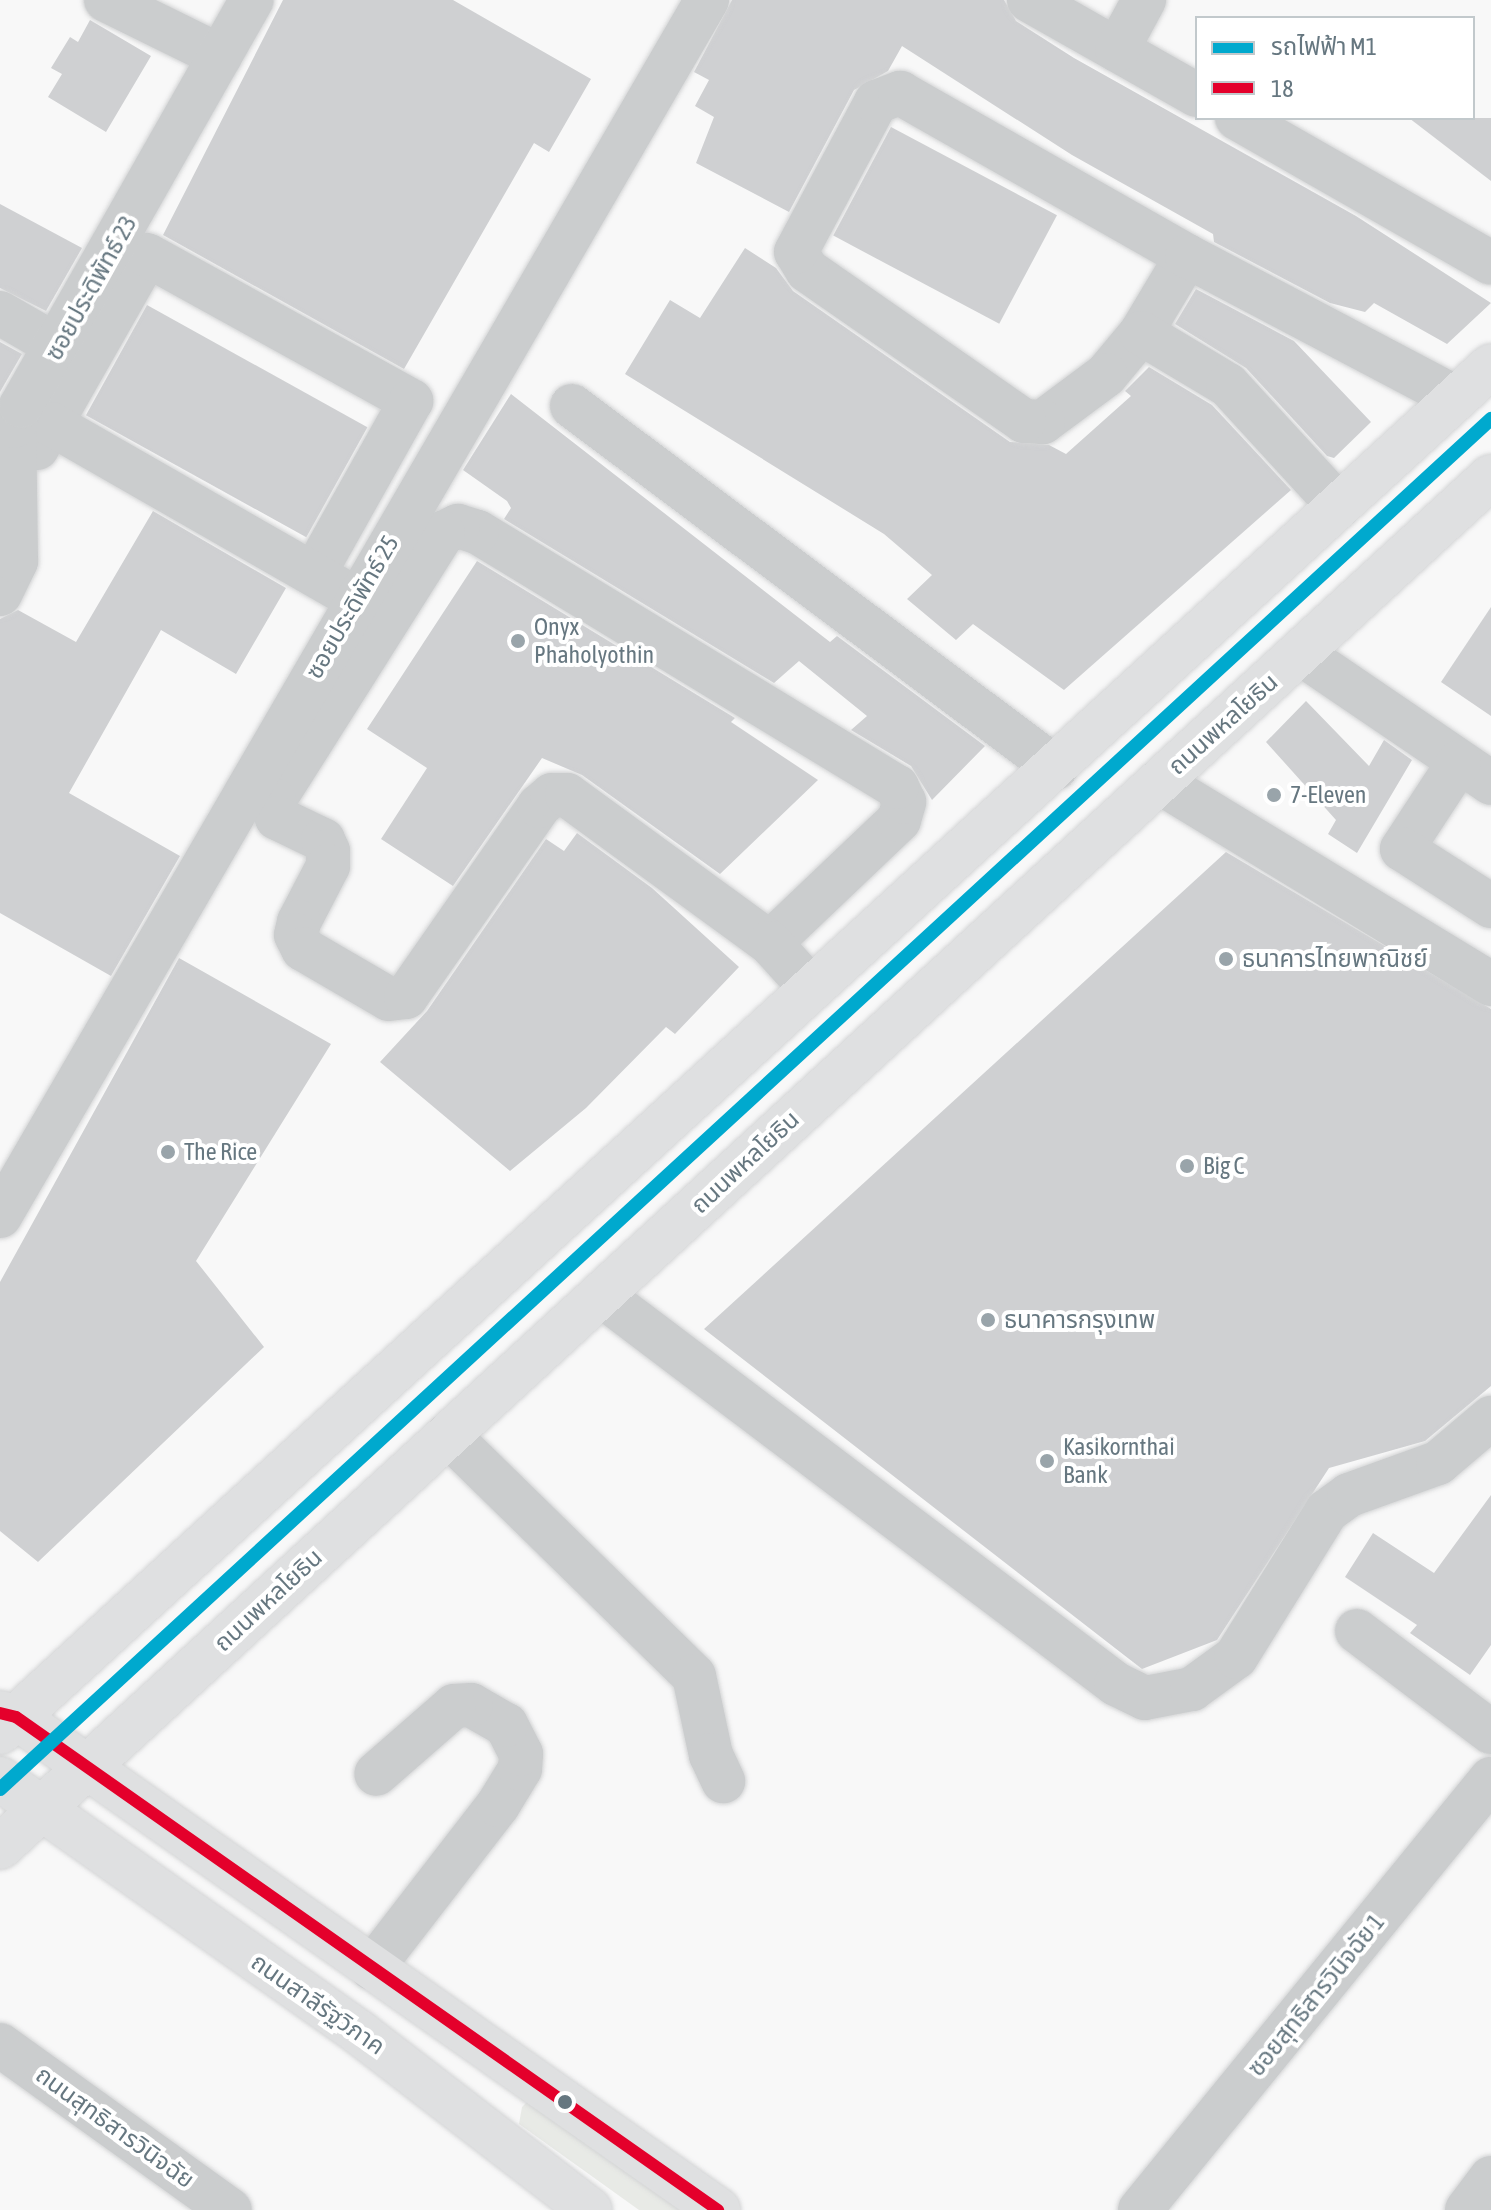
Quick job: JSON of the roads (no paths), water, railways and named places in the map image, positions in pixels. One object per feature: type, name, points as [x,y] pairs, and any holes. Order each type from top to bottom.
[{"type":"main road","points":[[718,2210],[86,1767],[5,1721],[809,986],[1056,768],[1491,366]]},
{"type":"main road","name":"ถนนพหลโยธิน","points":[[0,1847],[1491,477]]},
{"type":"main road","name":"ถนนสาลีรัฐวิภาค","points":[[0,1779],[39,1810],[360,2033],[590,2210]]},
{"type":"street","points":[[106,0],[220,56]]},
{"type":"street","name":"ซอยประดิพัทธ์ 23","points":[[0,594],[16,561],[14,426],[252,0]]},
{"type":"street","name":"ซอยประดิพัทธ์ 25","points":[[0,1216],[707,0]]},
{"type":"street","points":[[1029,0],[1195,94]]},
{"type":"street","points":[[1117,50],[1144,0]]},
{"type":"street","points":[[1187,256],[1141,333],[1078,402],[1043,422],[1024,421],[807,270],[796,252],[876,102],[900,93],[1187,256],[1456,398]]},
{"type":"street","points":[[1241,120],[1491,263]]},
{"type":"street","points":[[16,489],[147,255],[411,401],[314,574]]},
{"type":"street","points":[[0,313],[59,347]]},
{"type":"street","points":[[1141,333],[1228,385],[1339,506]]},
{"type":"street","points":[[572,406],[1056,768]]},
{"type":"street","points":[[51,424],[357,600]]},
{"type":"street","points":[[770,943],[899,820],[904,802],[897,787],[477,532],[458,526],[443,533],[274,800],[277,818],[323,840],[328,851],[328,866],[299,922],[296,935],[303,949],[389,999],[406,997],[552,795],[578,800],[770,943],[809,986]]},
{"type":"street","points":[[1300,653],[1475,773],[1402,849],[1491,906]]},
{"type":"street","points":[[1159,782],[1491,984]]},
{"type":"street","points":[[601,1295],[1116,1684],[1145,1698],[1192,1689],[1236,1657],[1327,1511],[1349,1495],[1438,1463],[1491,1418]]},
{"type":"street","points":[[448,1435],[694,1676],[711,1755],[723,1781]]},
{"type":"street","points":[[1357,1631],[1491,1732]]},
{"type":"street","points":[[372,1968],[498,1805],[520,1769],[521,1754],[506,1725],[471,1705],[454,1706],[376,1774]]},
{"type":"street","name":"ซอยสุทธิสารวินิจฉัย 1","points":[[1140,2210],[1491,1779]]},
{"type":"street","name":"ถนนสุทธิสารวินิจฉัย","points":[[0,2045],[230,2210]]},
{"type":"street","points":[[1467,2210],[1491,2178]]},
{"type":"metro line","name":"M1","points":[[0,1789],[1491,419]]},
{"type":"place","name":"Onyx Phaholyothin","points":[[518,641]]},
{"type":"place","name":"7-Eleven","points":[[1274,795]]},
{"type":"place","name":"ธนาคารไทยพาณิชย์","points":[[1226,959]]},
{"type":"place","name":"The Rice","points":[[168,1152]]},
{"type":"place","name":"Big C","points":[[1187,1166]]},
{"type":"place","name":"ธนาคารกรุงเทพ","points":[[988,1320]]},
{"type":"place","name":"Kasikornthai Bank","points":[[1047,1461]]}]
